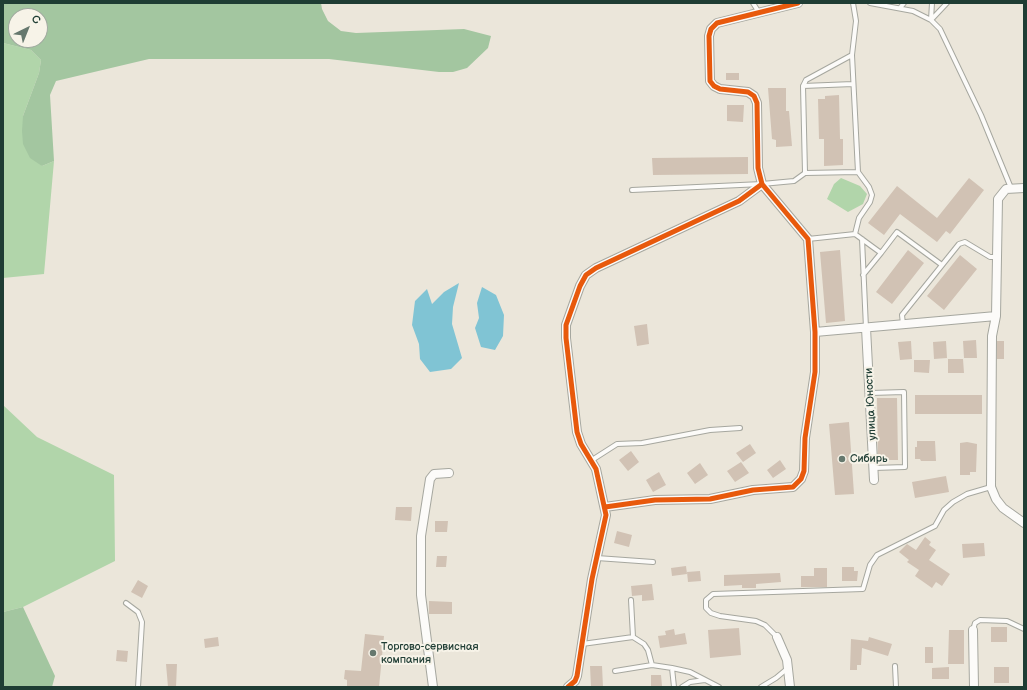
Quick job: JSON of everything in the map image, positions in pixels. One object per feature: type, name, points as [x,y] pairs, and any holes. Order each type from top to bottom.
[{"type":"street","points":[[605,507],[656,500],[710,499],[753,490],[793,487],[798,484],[804,471],[804,438],[814,380],[815,332],[808,239],[762,184],[758,168],[757,103],[754,96],[748,92],[720,89],[714,86],[710,75],[709,36],[711,29],[717,23],[758,11],[798,3]]},
{"type":"street","points":[[568,687],[575,681],[577,676],[597,558],[605,525],[605,507],[592,460],[582,444],[577,432],[566,338],[566,325],[580,286],[586,275],[596,268],[739,201],[762,184]]},
{"type":"street","points":[[1024,188],[1011,188],[1002,193],[998,200],[996,316],[992,336],[991,486],[996,499],[1003,508],[1024,523]]},
{"type":"street","points":[[815,332],[996,316]]},
{"type":"street","name":"улица Юности","points":[[866,328],[871,393],[874,480]]},
{"type":"street","points":[[434,687],[421,595],[422,536],[430,479],[434,474],[449,473]]},
{"type":"street","points":[[973,630],[974,687]]},
{"type":"street","points":[[777,637],[783,648],[788,668],[790,687]]},
{"type":"lane","points":[[753,3],[758,11]]},
{"type":"lane","points":[[853,3],[856,21],[852,55],[858,172],[869,186],[872,195],[870,202],[859,218],[856,234]]},
{"type":"lane","points":[[870,3],[913,10],[931,20],[947,42],[981,115],[1011,188]]},
{"type":"lane","points":[[900,8],[904,3]]},
{"type":"lane","points":[[931,20],[932,3]]},
{"type":"lane","points":[[931,20],[947,3]]},
{"type":"lane","points":[[805,173],[803,86],[806,80],[852,55]]},
{"type":"lane","points":[[803,86],[853,84]]},
{"type":"lane","points":[[632,190],[762,184],[794,181],[805,173],[858,172]]},
{"type":"lane","points":[[863,275],[897,232],[942,265]]},
{"type":"lane","points":[[808,239],[856,234],[880,253]]},
{"type":"lane","points":[[862,239],[866,328]]},
{"type":"lane","points":[[903,325],[902,315],[959,244],[965,242],[990,257],[998,257]]},
{"type":"lane","points":[[871,393],[904,392],[905,467],[874,468]]},
{"type":"lane","points":[[592,460],[617,444],[642,443],[710,430],[740,428]]},
{"type":"lane","points":[[777,637],[765,625],[756,621],[720,616],[711,613],[706,608],[706,600],[713,594],[863,589],[870,565],[877,555],[935,526],[944,510],[953,502],[967,494],[991,486]]},
{"type":"lane","points":[[597,558],[654,562]]},
{"type":"lane","points":[[631,600],[633,637]]},
{"type":"lane","points":[[126,603],[138,612],[142,622],[138,687]]},
{"type":"lane","points":[[973,630],[975,623],[980,620],[1007,621],[1024,629]]},
{"type":"lane","points":[[582,644],[633,637],[638,639],[646,647],[652,665]]},
{"type":"lane","points":[[615,671],[652,665],[672,668],[690,672],[719,687]]},
{"type":"lane","points":[[895,666],[896,687]]},
{"type":"lane","points":[[672,668],[674,687]]},
{"type":"lane","points":[[761,687],[776,678],[788,668]]},
{"type":"lane","points":[[682,687],[690,682],[707,680]]},
{"type":"green space","points":[[3,3],[321,3],[322,9],[328,21],[341,31],[356,33],[464,29],[491,36],[488,48],[467,68],[453,72],[439,72],[329,59],[149,59],[56,81],[50,95],[54,161],[42,166],[30,158],[23,144],[22,131],[23,116],[39,73],[41,60],[31,50],[23,48],[48,48],[48,8],[8,8],[8,44],[3,43]]},
{"type":"green space","points":[[3,43],[8,44],[8,48],[23,48],[31,50],[41,60],[39,73],[23,116],[42,166],[54,161],[44,274],[3,278]]},
{"type":"green space","points":[[841,178],[860,186],[867,194],[863,204],[848,212],[827,199],[834,184]]},
{"type":"green space","points":[[3,405],[37,437],[114,475],[115,561],[23,607],[3,612]]},
{"type":"green space","points":[[23,607],[55,676],[52,687],[3,687],[3,612]]},
{"type":"water","points":[[459,283],[453,307],[452,324],[462,358],[451,369],[430,372],[420,359],[419,344],[412,325],[415,301],[427,289],[432,304],[444,292]]},
{"type":"water","points":[[482,287],[496,295],[504,315],[503,336],[495,350],[481,347],[475,328],[479,318],[477,303]]},
{"type":"building","points":[[726,73],[739,73],[739,80],[726,80]]},
{"type":"building","points":[[768,88],[786,88],[786,111],[789,111],[792,146],[776,147],[776,140],[772,139]]},
{"type":"building","points":[[839,95],[840,139],[843,139],[843,165],[824,166],[824,139],[819,139],[818,99],[825,99],[825,96]]},
{"type":"building","points":[[727,105],[744,105],[743,122],[727,121]]},
{"type":"building","points":[[748,157],[748,174],[653,175],[652,158]]},
{"type":"building","points":[[969,178],[984,190],[950,234],[946,231],[937,242],[900,214],[884,235],[868,223],[897,186],[937,218]]},
{"type":"building","points":[[840,250],[845,321],[826,323],[820,252]]},
{"type":"building","points":[[908,250],[924,263],[892,304],[876,292]]},
{"type":"building","points":[[960,255],[977,269],[944,310],[927,296]]},
{"type":"building","points":[[647,324],[649,344],[637,346],[634,326]]},
{"type":"building","points":[[976,340],[977,358],[964,358],[963,341]]},
{"type":"building","points":[[911,341],[912,359],[900,360],[898,342]]},
{"type":"building","points":[[946,341],[947,358],[934,359],[933,342]]},
{"type":"building","points":[[997,341],[1004,341],[1004,359],[997,359]]},
{"type":"building","points":[[948,359],[963,359],[964,373],[948,373]]},
{"type":"building","points":[[914,360],[930,360],[929,373],[914,372]]},
{"type":"building","points":[[915,395],[982,395],[982,414],[915,414]]},
{"type":"building","name":"Сибирь","points":[[877,398],[897,398],[898,460],[878,460]]},
{"type":"building","name":"Сибирь","points":[[849,422],[854,494],[835,495],[829,424]]},
{"type":"building","points":[[917,441],[935,441],[936,461],[921,461],[920,459],[915,459],[915,447],[917,447]]},
{"type":"building","points":[[967,442],[977,444],[976,472],[970,472],[970,475],[960,475],[960,443]]},
{"type":"building","points":[[750,444],[756,453],[743,462],[736,453]]},
{"type":"building","points":[[631,451],[639,462],[628,471],[619,460]]},
{"type":"building","points":[[780,460],[786,469],[773,478],[767,470]]},
{"type":"building","points":[[741,462],[749,473],[735,482],[727,471]]},
{"type":"building","points":[[700,463],[708,475],[695,484],[687,473]]},
{"type":"building","points":[[659,472],[666,485],[653,492],[646,480]]},
{"type":"building","points":[[946,476],[949,492],[915,498],[912,482]]},
{"type":"building","points":[[396,507],[412,507],[411,521],[395,520]]},
{"type":"building","points":[[435,521],[448,521],[447,532],[435,532]]},
{"type":"building","points":[[617,531],[632,535],[629,547],[614,543]]},
{"type":"building","points":[[925,537],[931,542],[929,545],[936,550],[929,560],[950,574],[942,586],[936,582],[932,588],[915,576],[919,570],[907,562],[909,560],[899,552],[907,544],[916,550]]},
{"type":"building","points":[[984,543],[985,556],[963,558],[962,544]]},
{"type":"building","points":[[437,556],[447,556],[446,567],[436,567]]},
{"type":"building","points":[[686,566],[687,574],[672,576],[671,568]]},
{"type":"building","points":[[842,567],[854,567],[854,571],[858,571],[857,581],[842,581]]},
{"type":"building","points":[[814,568],[827,568],[827,587],[801,587],[801,576],[814,576]]},
{"type":"building","points":[[700,571],[701,581],[688,582],[687,572]]},
{"type":"building","points":[[780,573],[781,582],[756,584],[756,588],[742,588],[742,585],[724,586],[724,575]]},
{"type":"building","points":[[138,580],[148,586],[142,598],[131,592]]},
{"type":"building","points":[[652,584],[654,600],[642,601],[642,595],[632,596],[631,586]]},
{"type":"building","points":[[429,601],[452,602],[452,614],[429,614]]},
{"type":"building","points":[[991,627],[1007,627],[1007,642],[991,642]]},
{"type":"building","points":[[739,628],[741,655],[710,658],[708,630]]},
{"type":"building","points":[[674,629],[675,635],[685,633],[687,644],[660,648],[658,636],[666,635],[665,631]]},
{"type":"building","points":[[949,630],[964,630],[964,664],[948,664]]},
{"type":"building","name":"Торгово-сервисная компания","points":[[365,634],[384,636],[379,687],[347,686],[347,680],[344,679],[345,670],[361,671]]},
{"type":"building","points":[[218,637],[219,646],[205,648],[204,639]]},
{"type":"building","points":[[869,637],[892,644],[888,656],[862,648],[861,665],[857,665],[857,670],[850,670],[851,639],[868,641]]},
{"type":"building","points":[[925,647],[933,647],[933,663],[925,663]]},
{"type":"building","points":[[117,650],[128,651],[127,662],[116,661]]},
{"type":"building","points":[[166,664],[177,664],[176,687],[168,687]]},
{"type":"building","points":[[590,666],[602,666],[603,687],[591,687]]},
{"type":"building","points":[[949,667],[949,679],[932,679],[932,668]]},
{"type":"building","points":[[994,667],[1009,667],[1009,683],[994,683]]},
{"type":"building","points":[[651,675],[661,675],[662,686],[651,686]]},
{"type":"cycle path","points":[[605,507],[655,500],[710,499],[753,490],[793,487],[801,479],[804,471],[805,438],[815,372],[815,332],[808,239],[762,184],[758,168],[757,103],[754,96],[748,92],[720,89],[714,86],[710,81],[709,36],[711,29],[717,23],[798,3]]},
{"type":"cycle path","points":[[568,687],[575,681],[577,676],[592,579],[606,515],[596,469],[581,444],[577,432],[566,338],[566,325],[580,286],[586,275],[596,268],[739,201],[762,184]]},
{"type":"place","name":"Сибирь","points":[[842,459]]},
{"type":"place","name":"Торгово-сервисная компания","points":[[373,653]]}]
